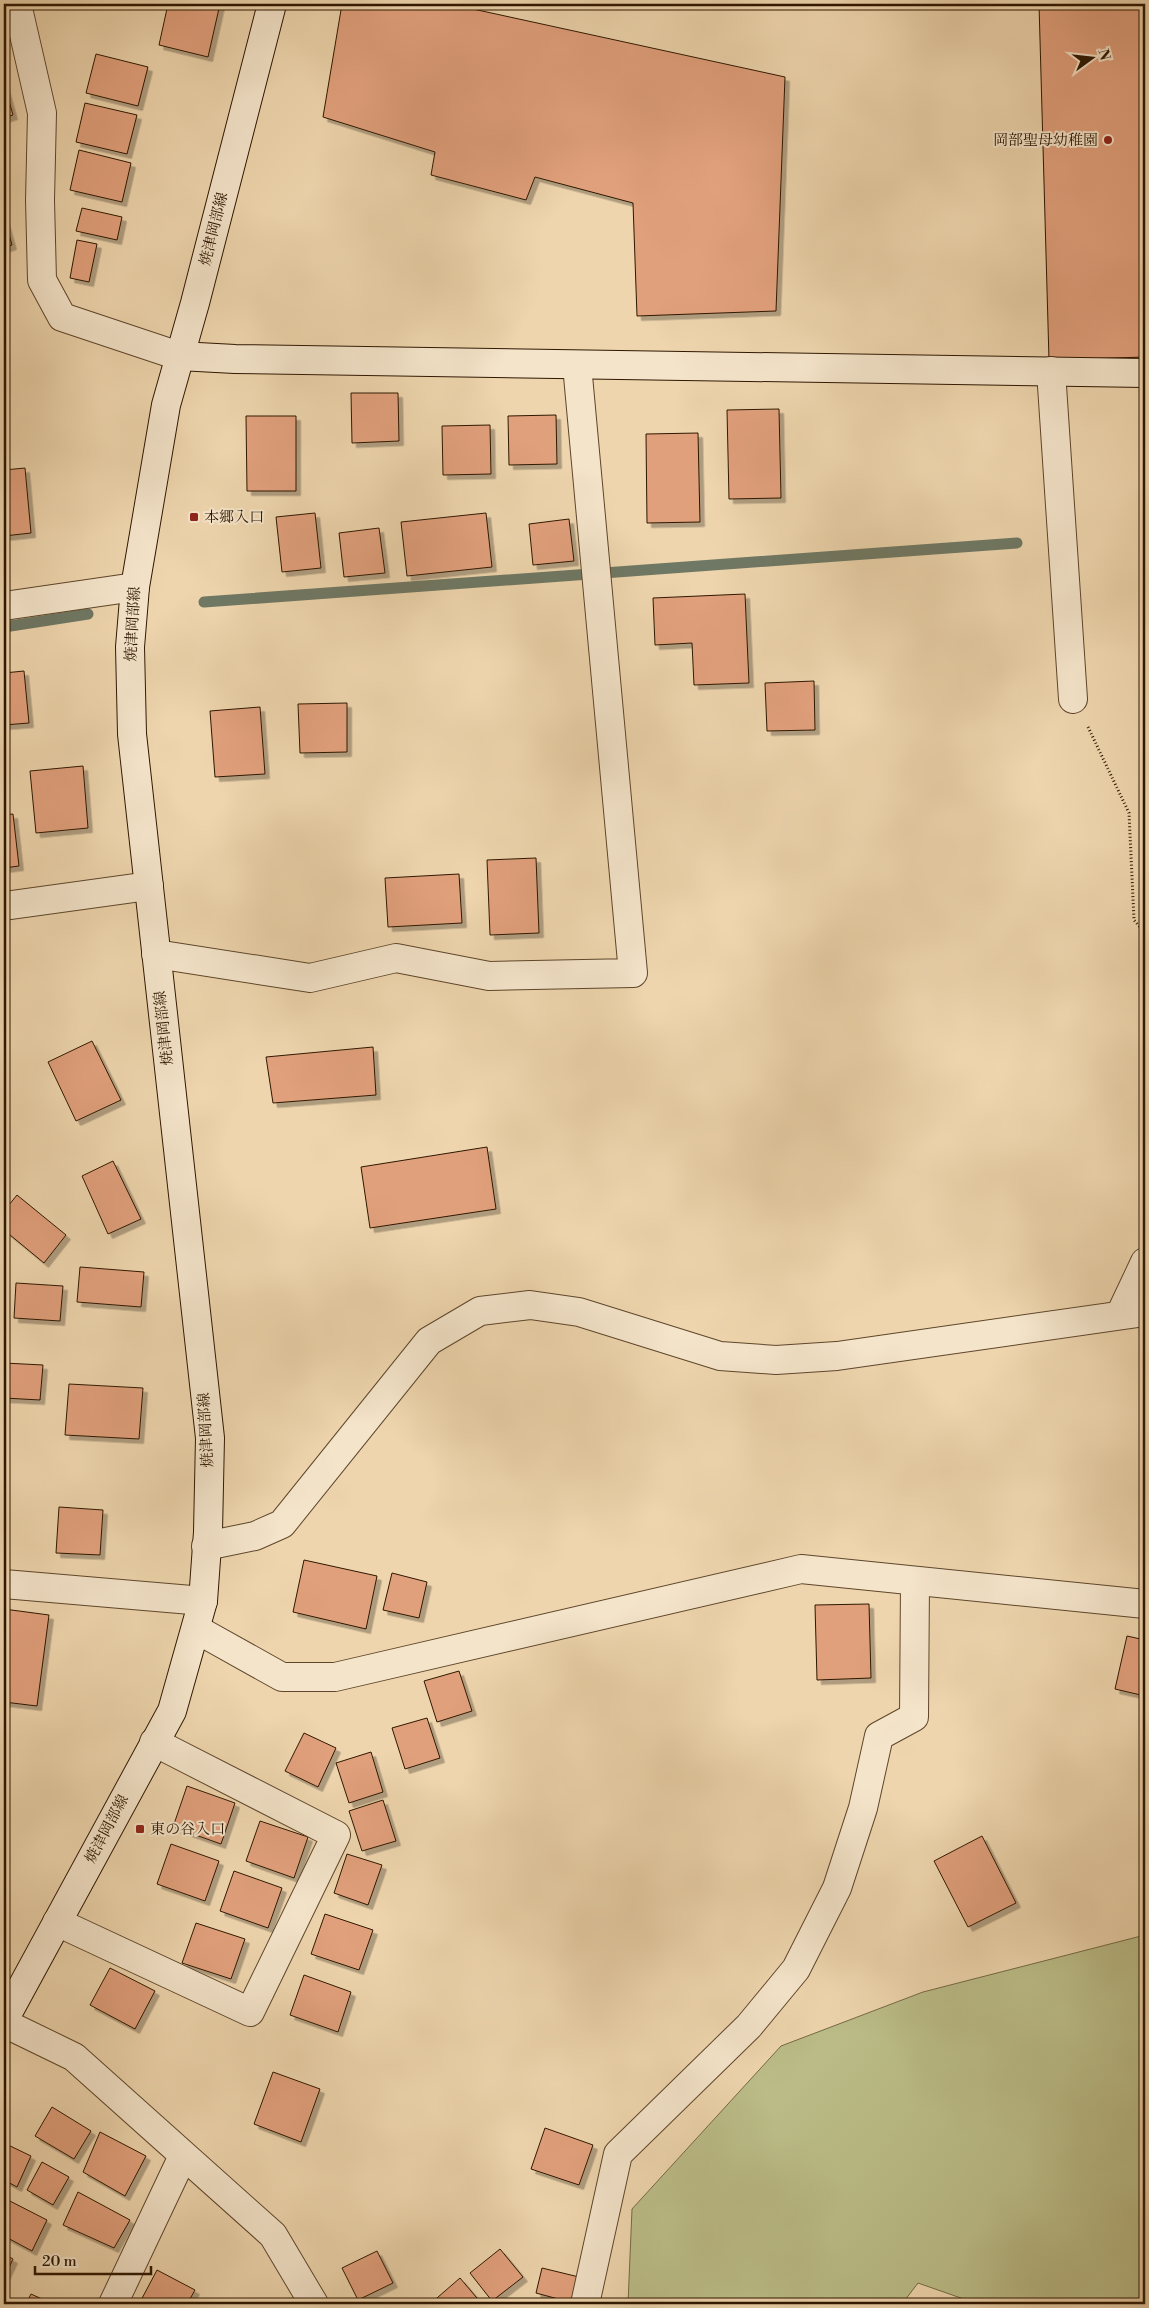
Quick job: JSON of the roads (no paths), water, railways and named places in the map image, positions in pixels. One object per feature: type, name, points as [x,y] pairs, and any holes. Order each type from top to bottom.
[{"type":"street","points":[[17,4],[42,113],[40,200],[42,280],[62,317],[179,356],[245,359],[577,365],[1145,373]]},
{"type":"street","name":"焼津岡部線","points":[[4,2022],[172,1711],[203,1601],[210,1438],[132,734],[130,648],[135,588],[166,405],[195,303],[272,4]]},
{"type":"street","points":[[156,954],[310,978],[396,958],[490,976],[633,973],[577,365]]},
{"type":"street","points":[[1051,371],[1073,699]]},
{"type":"street","points":[[4,606],[135,588]]},
{"type":"street","points":[[4,906],[148,886]]},
{"type":"street","points":[[206,1546],[255,1536],[282,1524],[429,1341],[480,1311],[530,1305],[579,1312],[720,1356],[776,1360],[837,1356],[1133,1314],[1145,1262]]},
{"type":"street","points":[[196,1629],[282,1677],[335,1677],[801,1570],[1145,1604]]},
{"type":"street","points":[[585,2304],[618,2154],[749,2026],[796,1968],[837,1888],[863,1808],[879,1736],[914,1717],[915,1581]]},
{"type":"street","points":[[4,1584],[203,1601]]},
{"type":"street","points":[[57,1922],[250,2012],[336,1835],[154,1742]]},
{"type":"street","points":[[4,2022],[74,2057],[272,2235],[314,2304]]},
{"type":"street","points":[[113,2304],[183,2156]]},
{"type":"waterway","points":[[204,602],[1017,543]]},
{"type":"waterway","points":[[4,627],[88,614]]},
{"type":"place","name":"岡部聖母幼稚園","points":[[1108,140]]},
{"type":"place","name":"本郷入口","points":[[194,517]]},
{"type":"place","name":"東の谷入口","points":[[140,1829]]}]
